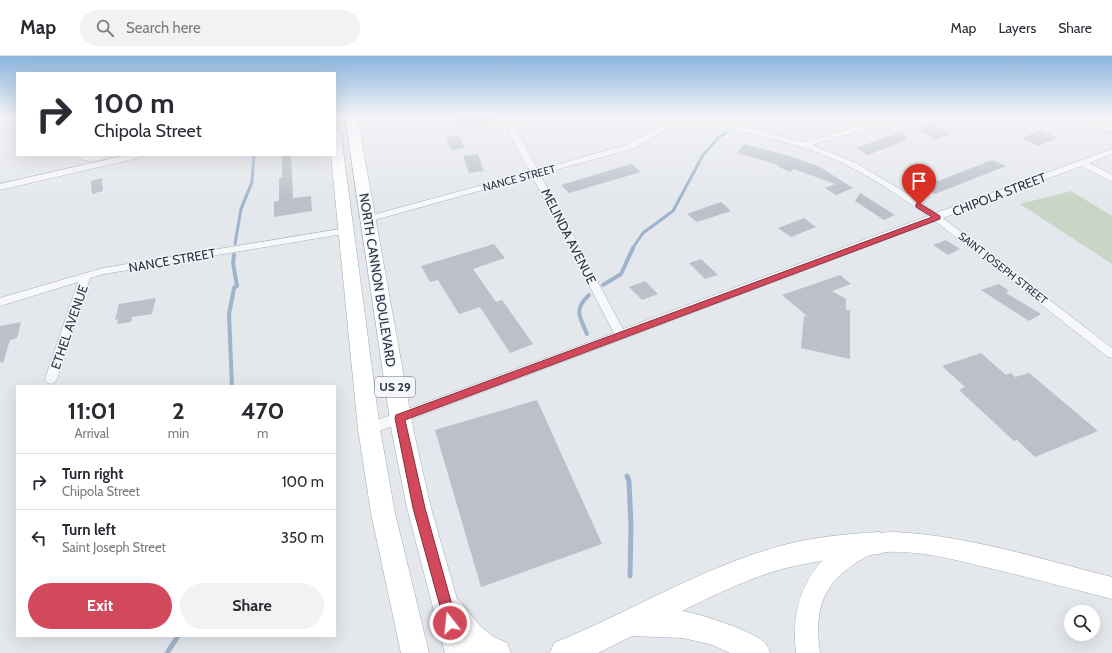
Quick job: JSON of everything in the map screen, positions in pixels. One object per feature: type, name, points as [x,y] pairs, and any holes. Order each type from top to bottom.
[{"type":"main road","name":"NORTH CANNON BOULEVARD","points":[[356,144],[400,418],[418,502],[459,653]]},
{"type":"main road","name":"NORTH CANNON BOULEVARD","points":[[336,145],[369,429],[383,513],[412,648]]},
{"type":"main road","points":[[570,651],[717,582],[773,560],[817,550],[879,543]]},
{"type":"main road","points":[[439,581],[449,607],[463,627],[481,644],[497,653]]},
{"type":"main road","points":[[618,628],[657,622],[695,626],[721,634],[756,653]]},
{"type":"street","name":"MELINDA AVENUE","points":[[520,144],[621,336]]},
{"type":"street","name":"NANCE STREET","points":[[368,219],[629,147],[635,144]]},
{"type":"street","name":"SAINT JOSEPH STREET","points":[[799,144],[830,154],[853,165],[910,199],[937,218],[1112,354]]},
{"type":"street","name":"CHIPOLA STREET","points":[[369,429],[937,218],[1112,151]]},
{"type":"street","points":[[80,156],[85,158],[120,156]]},
{"type":"street","points":[[0,187],[120,156]]},
{"type":"street","points":[[1083,163],[1112,179]]},
{"type":"street","name":"NANCE STREET","points":[[0,302],[86,275],[346,230]]},
{"type":"street","name":"ETHEL AVENUE","points":[[51,379],[86,275]]},
{"type":"street","points":[[808,653],[806,635],[807,615],[812,596],[820,579],[841,559],[860,549],[879,543],[929,546],[964,551],[1112,588]]},
{"type":"green space","points":[[1071,191],[1112,216],[1112,264],[1020,204]]},
{"type":"building","points":[[449,144],[462,144],[464,148],[451,150]]},
{"type":"building","points":[[744,144],[790,156],[820,167],[853,188],[836,195],[825,188],[835,184],[794,169],[790,172],[777,166],[779,165],[737,153]]},
{"type":"building","points":[[868,144],[897,144],[868,155],[856,148]]},
{"type":"building","points":[[1033,144],[1044,144],[1038,146]]},
{"type":"building","points":[[478,154],[484,171],[469,173],[463,156]]},
{"type":"building","points":[[282,156],[291,156],[293,198],[311,196],[312,211],[274,217],[274,202],[279,201],[279,178],[282,177]]},
{"type":"building","points":[[992,160],[1006,166],[935,194],[905,177],[917,173],[928,179],[932,178],[938,181]]},
{"type":"building","points":[[631,164],[641,172],[569,193],[561,185]]},
{"type":"building","points":[[102,178],[103,191],[92,194],[91,181]]},
{"type":"building","points":[[860,193],[895,215],[884,220],[855,201]]},
{"type":"building","points":[[721,202],[731,211],[697,222],[687,214]]},
{"type":"building","points":[[804,218],[816,227],[791,237],[778,228]]},
{"type":"building","points":[[946,240],[960,249],[948,255],[933,245]]},
{"type":"building","points":[[494,244],[505,258],[473,269],[496,302],[502,300],[533,344],[510,353],[480,307],[459,314],[438,280],[430,282],[421,266]]},
{"type":"building","points":[[701,259],[718,275],[705,279],[689,263]]},
{"type":"building","points":[[840,275],[851,284],[832,291],[846,299],[846,310],[850,310],[850,359],[801,348],[804,316],[808,317],[782,295]]},
{"type":"building","points":[[645,281],[658,294],[642,300],[629,287]]},
{"type":"building","points":[[999,284],[1009,291],[1006,293],[1041,314],[1029,321],[981,290]]},
{"type":"building","points":[[156,298],[152,314],[132,317],[131,322],[117,324],[118,319],[115,320],[119,304]]},
{"type":"building","points":[[21,322],[17,338],[10,340],[3,363],[0,362],[0,326]]},
{"type":"building","points":[[981,353],[1006,375],[1011,373],[1015,377],[1029,373],[1098,431],[1035,457],[1017,440],[1014,441],[959,390],[965,387],[942,366]]},
{"type":"building","points":[[537,400],[602,544],[481,587],[435,430]]},
{"type":"waterway","points":[[632,249],[643,233],[673,211],[703,155],[713,144]]},
{"type":"waterway","points":[[235,244],[241,209],[252,182],[254,156]]},
{"type":"waterway","points":[[603,285],[621,274],[633,248]]},
{"type":"waterway","points":[[232,385],[229,314],[234,288],[237,286],[233,263],[234,255]]},
{"type":"waterway","points":[[587,334],[580,318],[579,309],[589,295]]},
{"type":"waterway","points":[[627,476],[629,481],[631,526],[630,576]]},
{"type":"waterway","points":[[167,653],[177,637]]},
{"type":"route","points":[[450,623],[419,508],[400,418],[937,218],[919,205]]}]
